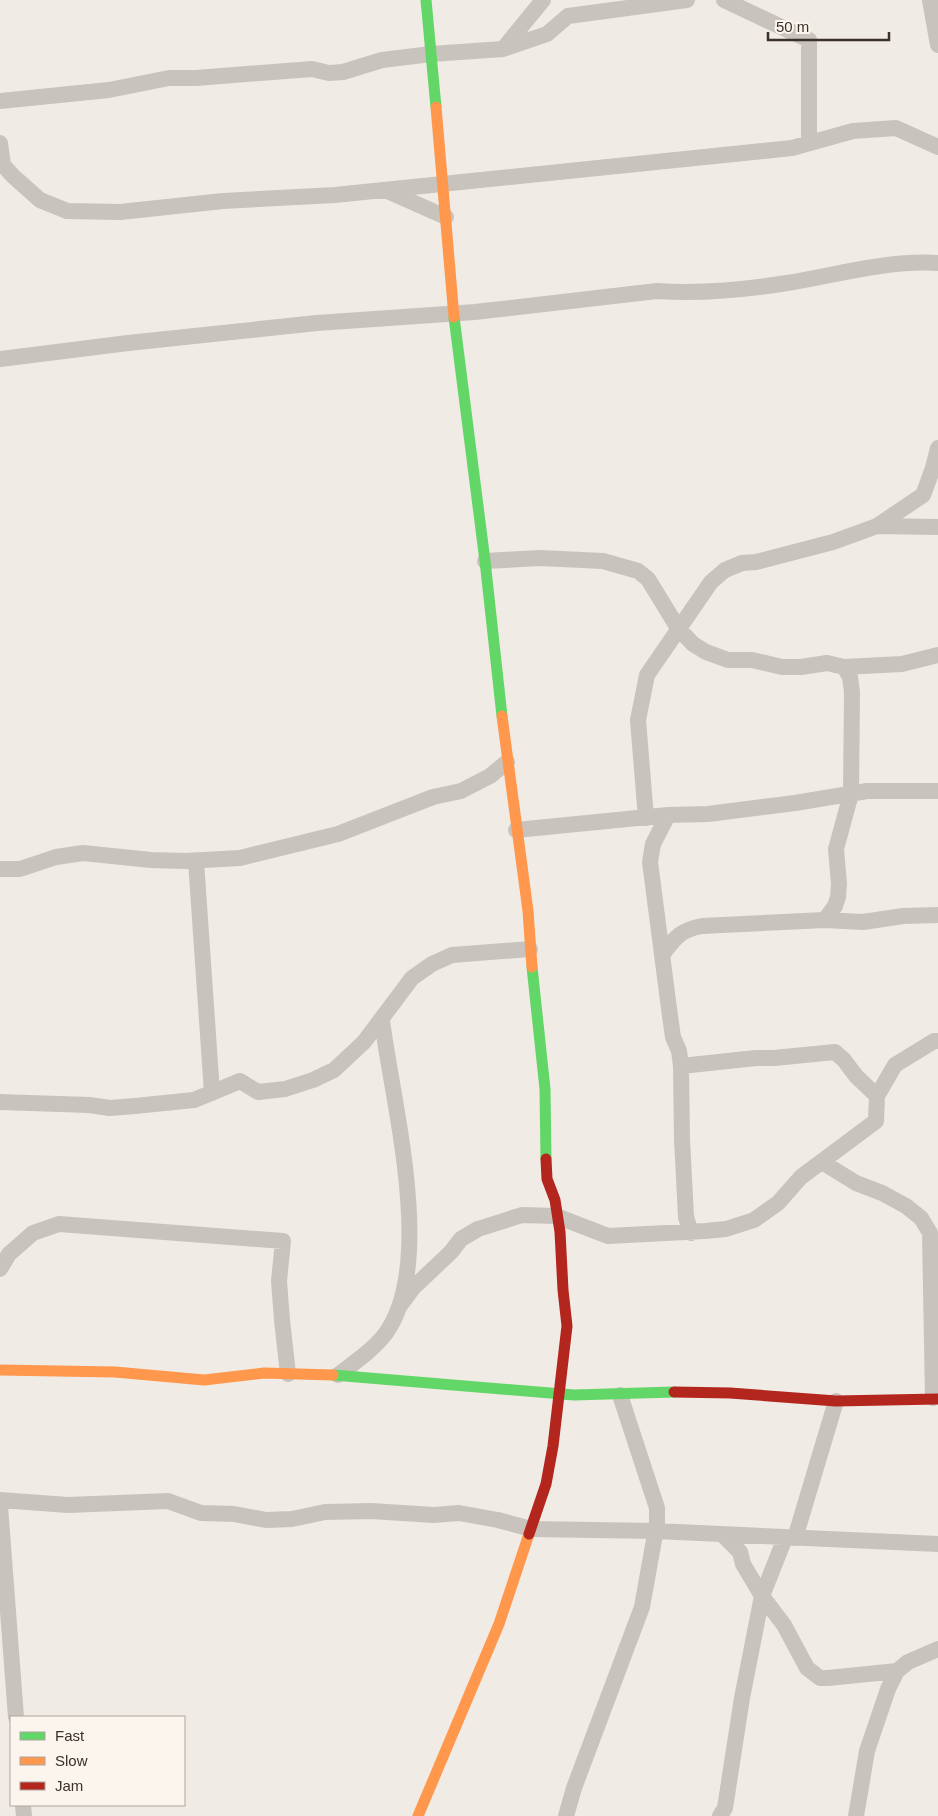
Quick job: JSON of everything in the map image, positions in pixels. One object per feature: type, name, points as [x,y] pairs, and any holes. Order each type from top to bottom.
[{"type":"street","points":[[418,1816],[499,1624],[546,1484],[553,1446],[567,1326],[560,1232],[555,1200],[547,1179],[544,1148],[544,1089],[528,911],[507,762],[485,561],[454,314],[426,0]]},
{"type":"street","points":[[503,49],[543,0]]},
{"type":"street","points":[[0,101],[109,90],[169,78],[312,70],[329,73],[343,72],[382,60],[430,54],[503,49],[547,34],[568,16],[687,0]]},
{"type":"street","points":[[724,0],[809,40],[809,144]]},
{"type":"street","points":[[930,0],[938,45]]},
{"type":"street","points":[[0,143],[4,165],[13,176],[40,200],[67,211],[120,212],[223,201],[335,195],[792,148],[853,132],[896,128],[938,147]]},
{"type":"street","points":[[385,190],[446,218]]},
{"type":"street","points":[[0,359],[317,323],[454,314],[658,291],[683,293],[726,291],[788,283],[863,268],[938,262]]},
{"type":"street","points":[[646,818],[638,720],[647,675],[710,582],[725,570],[742,563],[756,562],[833,542],[877,526],[922,495],[933,468],[938,448]]},
{"type":"street","points":[[877,526],[938,527]]},
{"type":"street","points":[[485,561],[540,558],[603,561],[638,571],[648,578],[678,628],[694,644],[706,652],[728,660],[752,660],[782,667],[801,668],[827,663],[844,668],[902,664],[938,655]]},
{"type":"street","points":[[824,920],[838,897],[839,884],[836,849],[850,794],[852,692],[850,677],[844,668]]},
{"type":"street","points":[[0,869],[20,869],[56,856],[83,853],[151,860],[240,858],[338,834],[434,798],[472,786],[490,776],[507,762]]},
{"type":"street","points":[[516,830],[668,815],[708,814],[795,803],[867,790],[938,791]]},
{"type":"street","points":[[668,815],[652,844],[650,862],[673,1036],[679,1051],[681,1066],[686,1216],[691,1232]]},
{"type":"street","points":[[196,860],[212,1093]]},
{"type":"street","points":[[662,955],[675,937],[690,928],[824,920],[863,922],[903,916],[938,915]]},
{"type":"street","points":[[0,1102],[89,1105],[110,1108],[194,1100],[240,1081],[258,1092],[284,1089],[313,1080],[334,1070],[364,1042],[412,978],[432,964],[452,954],[530,949]]},
{"type":"street","points":[[382,1020],[408,1188],[408,1250],[405,1284],[399,1307]]},
{"type":"street","points":[[338,1375],[372,1349],[387,1331],[399,1307],[413,1288],[437,1266],[461,1239],[478,1229],[522,1216],[556,1216],[608,1236],[726,1229],[754,1220],[778,1203],[801,1177],[876,1121],[877,1096],[896,1065],[934,1041],[938,1041]]},
{"type":"street","points":[[681,1066],[835,1052],[877,1096]]},
{"type":"street","points":[[0,1370],[115,1372],[204,1380],[264,1373],[338,1375],[523,1390],[583,1397],[695,1392],[836,1401],[936,1399],[930,1233],[921,1218],[906,1206],[882,1193],[856,1183],[822,1162]]},
{"type":"street","points":[[0,1269],[9,1254],[33,1233],[59,1224],[283,1240],[279,1281],[288,1374]]},
{"type":"street","points":[[566,1816],[574,1788],[642,1608],[656,1531],[657,1508],[620,1396]]},
{"type":"street","points":[[720,1816],[725,1808],[742,1698],[762,1596],[790,1538],[836,1401]]},
{"type":"street","points":[[0,1500],[68,1506],[168,1501],[201,1513],[234,1514],[266,1520],[292,1519],[326,1512],[364,1511],[434,1515],[459,1513],[498,1520],[531,1529],[656,1531],[938,1544]]},
{"type":"street","points":[[0,1506],[16,1716]]},
{"type":"street","points":[[723,1535],[740,1552],[743,1564],[762,1596],[784,1625],[807,1668],[820,1678],[897,1671]]},
{"type":"street","points":[[856,1816],[867,1751],[888,1689],[897,1671],[908,1662],[938,1649]]},
{"type":"traffic: fast","points":[[426,0],[436,107]]},
{"type":"traffic: fast","points":[[454,317],[485,561],[502,716]]},
{"type":"traffic: fast","points":[[532,967],[545,1089],[546,1159]]},
{"type":"traffic: fast","points":[[333,1375],[574,1395],[674,1392]]},
{"type":"traffic: slow","points":[[436,107],[454,317]]},
{"type":"traffic: slow","points":[[502,716],[528,911],[532,967]]},
{"type":"traffic: slow","points":[[0,1370],[115,1372],[204,1380],[264,1373],[333,1375]]},
{"type":"traffic: slow","points":[[418,1816],[499,1624],[529,1534]]},
{"type":"traffic: jam","points":[[529,1534],[546,1484],[553,1446],[567,1326],[560,1232],[555,1200],[547,1179],[546,1159]]},
{"type":"traffic: jam","points":[[674,1392],[730,1393],[836,1401],[938,1399]]}]
